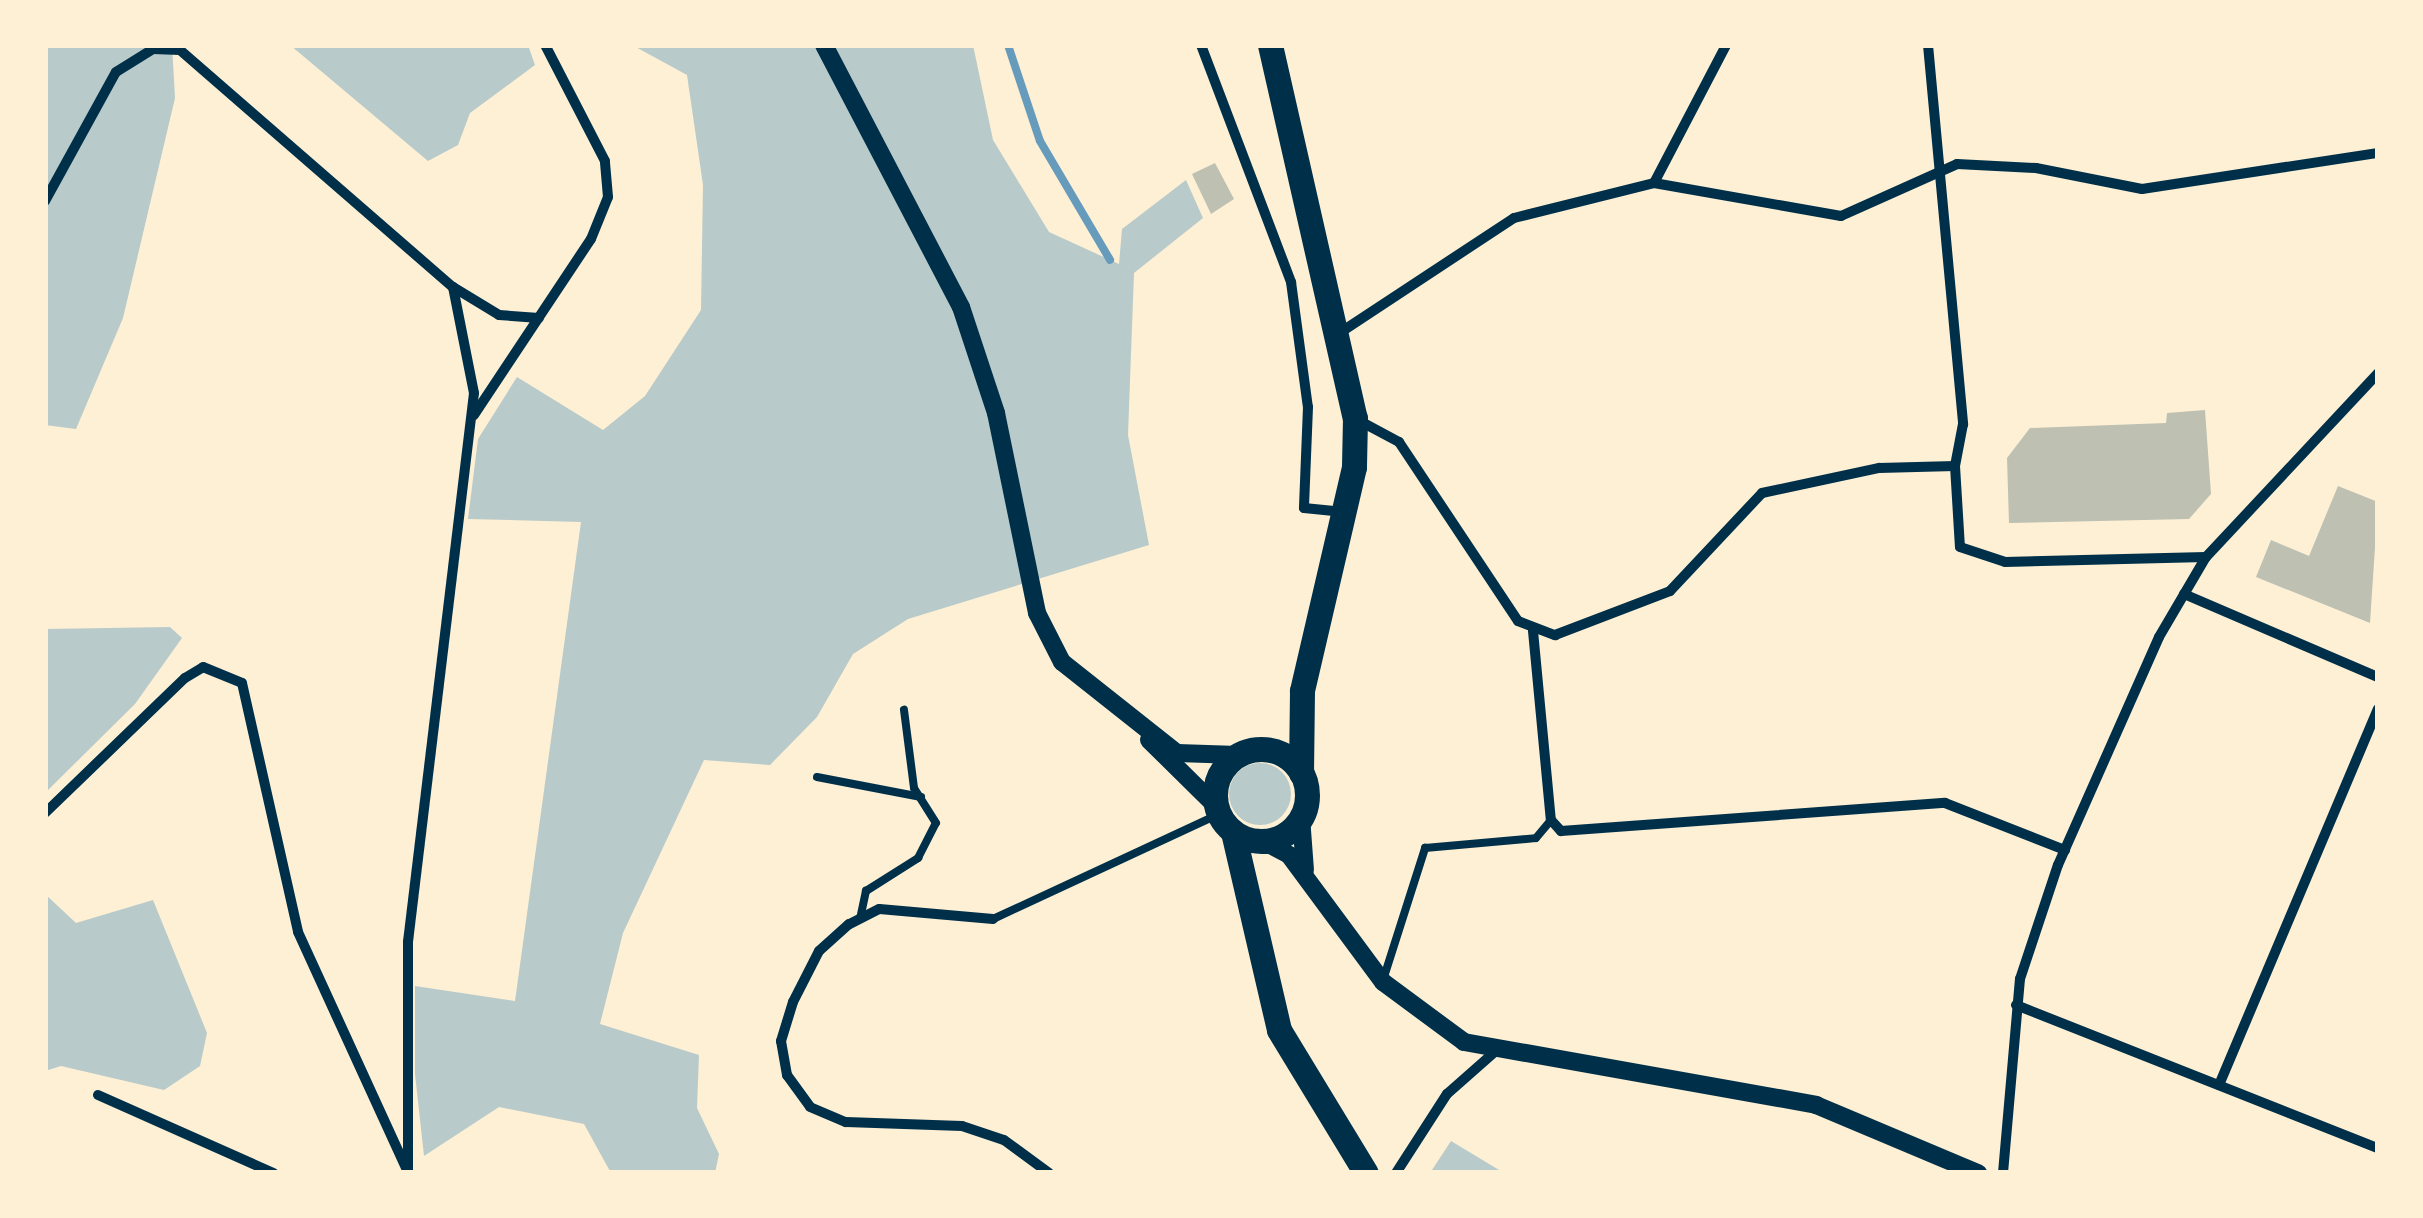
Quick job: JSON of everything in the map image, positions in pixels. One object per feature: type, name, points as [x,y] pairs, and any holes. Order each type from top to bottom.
[{"type":"main road","points":[[1270,45],[1341,332],[1355,418],[1345,512],[1302,690],[1288,719],[1218,776],[1222,817],[1250,907],[1279,1030],[1366,1173]]},
{"type":"main road","points":[[1250,907],[1262,841],[1301,817],[1302,690]]},
{"type":"main road","points":[[1244,752],[1280,753],[1301,772]]},
{"type":"main road","points":[[1222,817],[1262,841]]},
{"type":"street","points":[[471,420],[539,318],[608,197],[605,161],[545,45]]},
{"type":"street","points":[[824,45],[961,307],[996,413],[1036,613],[1062,662],[1142,732],[1222,817]]},
{"type":"street","points":[[1201,45],[1291,282],[1308,407],[1304,508],[1345,512]]},
{"type":"street","points":[[1654,183],[1726,45]]},
{"type":"street","points":[[1928,45],[1944,170],[1963,424],[1955,466],[1960,547],[1976,560],[2206,557]]},
{"type":"street","points":[[45,201],[116,72],[153,49],[180,50],[452,287],[498,315],[539,318]]},
{"type":"street","points":[[1341,332],[1514,218],[1654,183],[1841,216],[1944,170],[2036,168],[2142,190],[2378,153]]},
{"type":"street","points":[[408,1173],[408,942],[471,420],[466,327],[452,287]]},
{"type":"street","points":[[2003,1173],[2016,1005],[2065,850],[2184,594],[2206,557],[2378,373]]},
{"type":"street","points":[[1355,418],[1399,442],[1533,631],[1551,820],[1561,831],[1603,832],[1945,803],[2065,850]]},
{"type":"street","points":[[1533,631],[1591,628],[1670,591],[1762,492],[1879,468],[1955,466]]},
{"type":"street","points":[[2184,594],[2378,676]]},
{"type":"street","points":[[45,813],[185,678],[203,667],[242,683],[298,932],[408,1173]]},
{"type":"street","points":[[2219,1085],[2378,709]]},
{"type":"street","points":[[1142,732],[1200,759],[1244,752]]},
{"type":"street","points":[[1301,817],[1306,875]]},
{"type":"street","points":[[1262,841],[1306,875],[1383,982],[1428,1023],[1498,1049],[1816,1104],[1978,1173]]},
{"type":"street","points":[[993,919],[879,909],[860,919],[819,951],[782,1041],[788,1075],[810,1107],[846,1122],[962,1126],[1004,1140],[1049,1173]]},
{"type":"street","points":[[2016,1005],[2378,1148]]},
{"type":"street","points":[[1396,1173],[1447,1094],[1498,1049]]},
{"type":"street","points":[[98,1094],[273,1173]]},
{"type":"lane","points":[[860,919],[866,891],[930,845],[936,823],[924,797],[914,788],[904,710]]},
{"type":"lane","points":[[817,778],[924,797]]},
{"type":"lane","points":[[993,919],[1222,817]]},
{"type":"lane","points":[[1383,982],[1425,848],[1536,838],[1551,820]]},
{"type":"shaded area","points":[[45,45],[172,45],[175,98],[123,318],[76,429],[45,425]]},
{"type":"shaded area","points":[[290,45],[528,45],[535,65],[470,113],[458,145],[428,161]]},
{"type":"shaded area","points":[[632,45],[973,45],[993,140],[1049,232],[1119,264],[1122,229],[1186,180],[1203,218],[1134,273],[1128,435],[1149,545],[908,619],[853,654],[817,717],[770,765],[704,760],[623,933],[600,1024],[699,1055],[697,1108],[719,1154],[715,1173],[611,1173],[584,1124],[499,1107],[424,1156],[415,1074],[415,986],[515,1001],[581,522],[468,519],[478,439],[517,377],[603,430],[645,396],[701,310],[703,185],[687,75]]},
{"type":"shaded area","points":[[170,627],[182,638],[135,704],[45,793],[45,629]]},
{"type":"shaded area","points":[[1260,763],[1282,772],[1291,794],[1282,816],[1260,825],[1238,816],[1229,794],[1238,772]]},
{"type":"shaded area","points":[[45,894],[76,923],[153,900],[207,1033],[200,1066],[164,1090],[61,1066],[45,1071]]},
{"type":"shaded area","points":[[1451,1141],[1504,1173],[1430,1173]]},
{"type":"building","points":[[1215,163],[1234,199],[1211,214],[1192,174]]},
{"type":"building","points":[[2205,410],[2211,494],[2189,519],[2009,523],[2007,458],[2030,428],[2166,423],[2167,413]]},
{"type":"building","points":[[2338,486],[2378,502],[2370,623],[2256,577],[2271,540],[2309,556]]},
{"type":"waterway","points":[[1008,45],[1040,141],[1110,260]]}]
